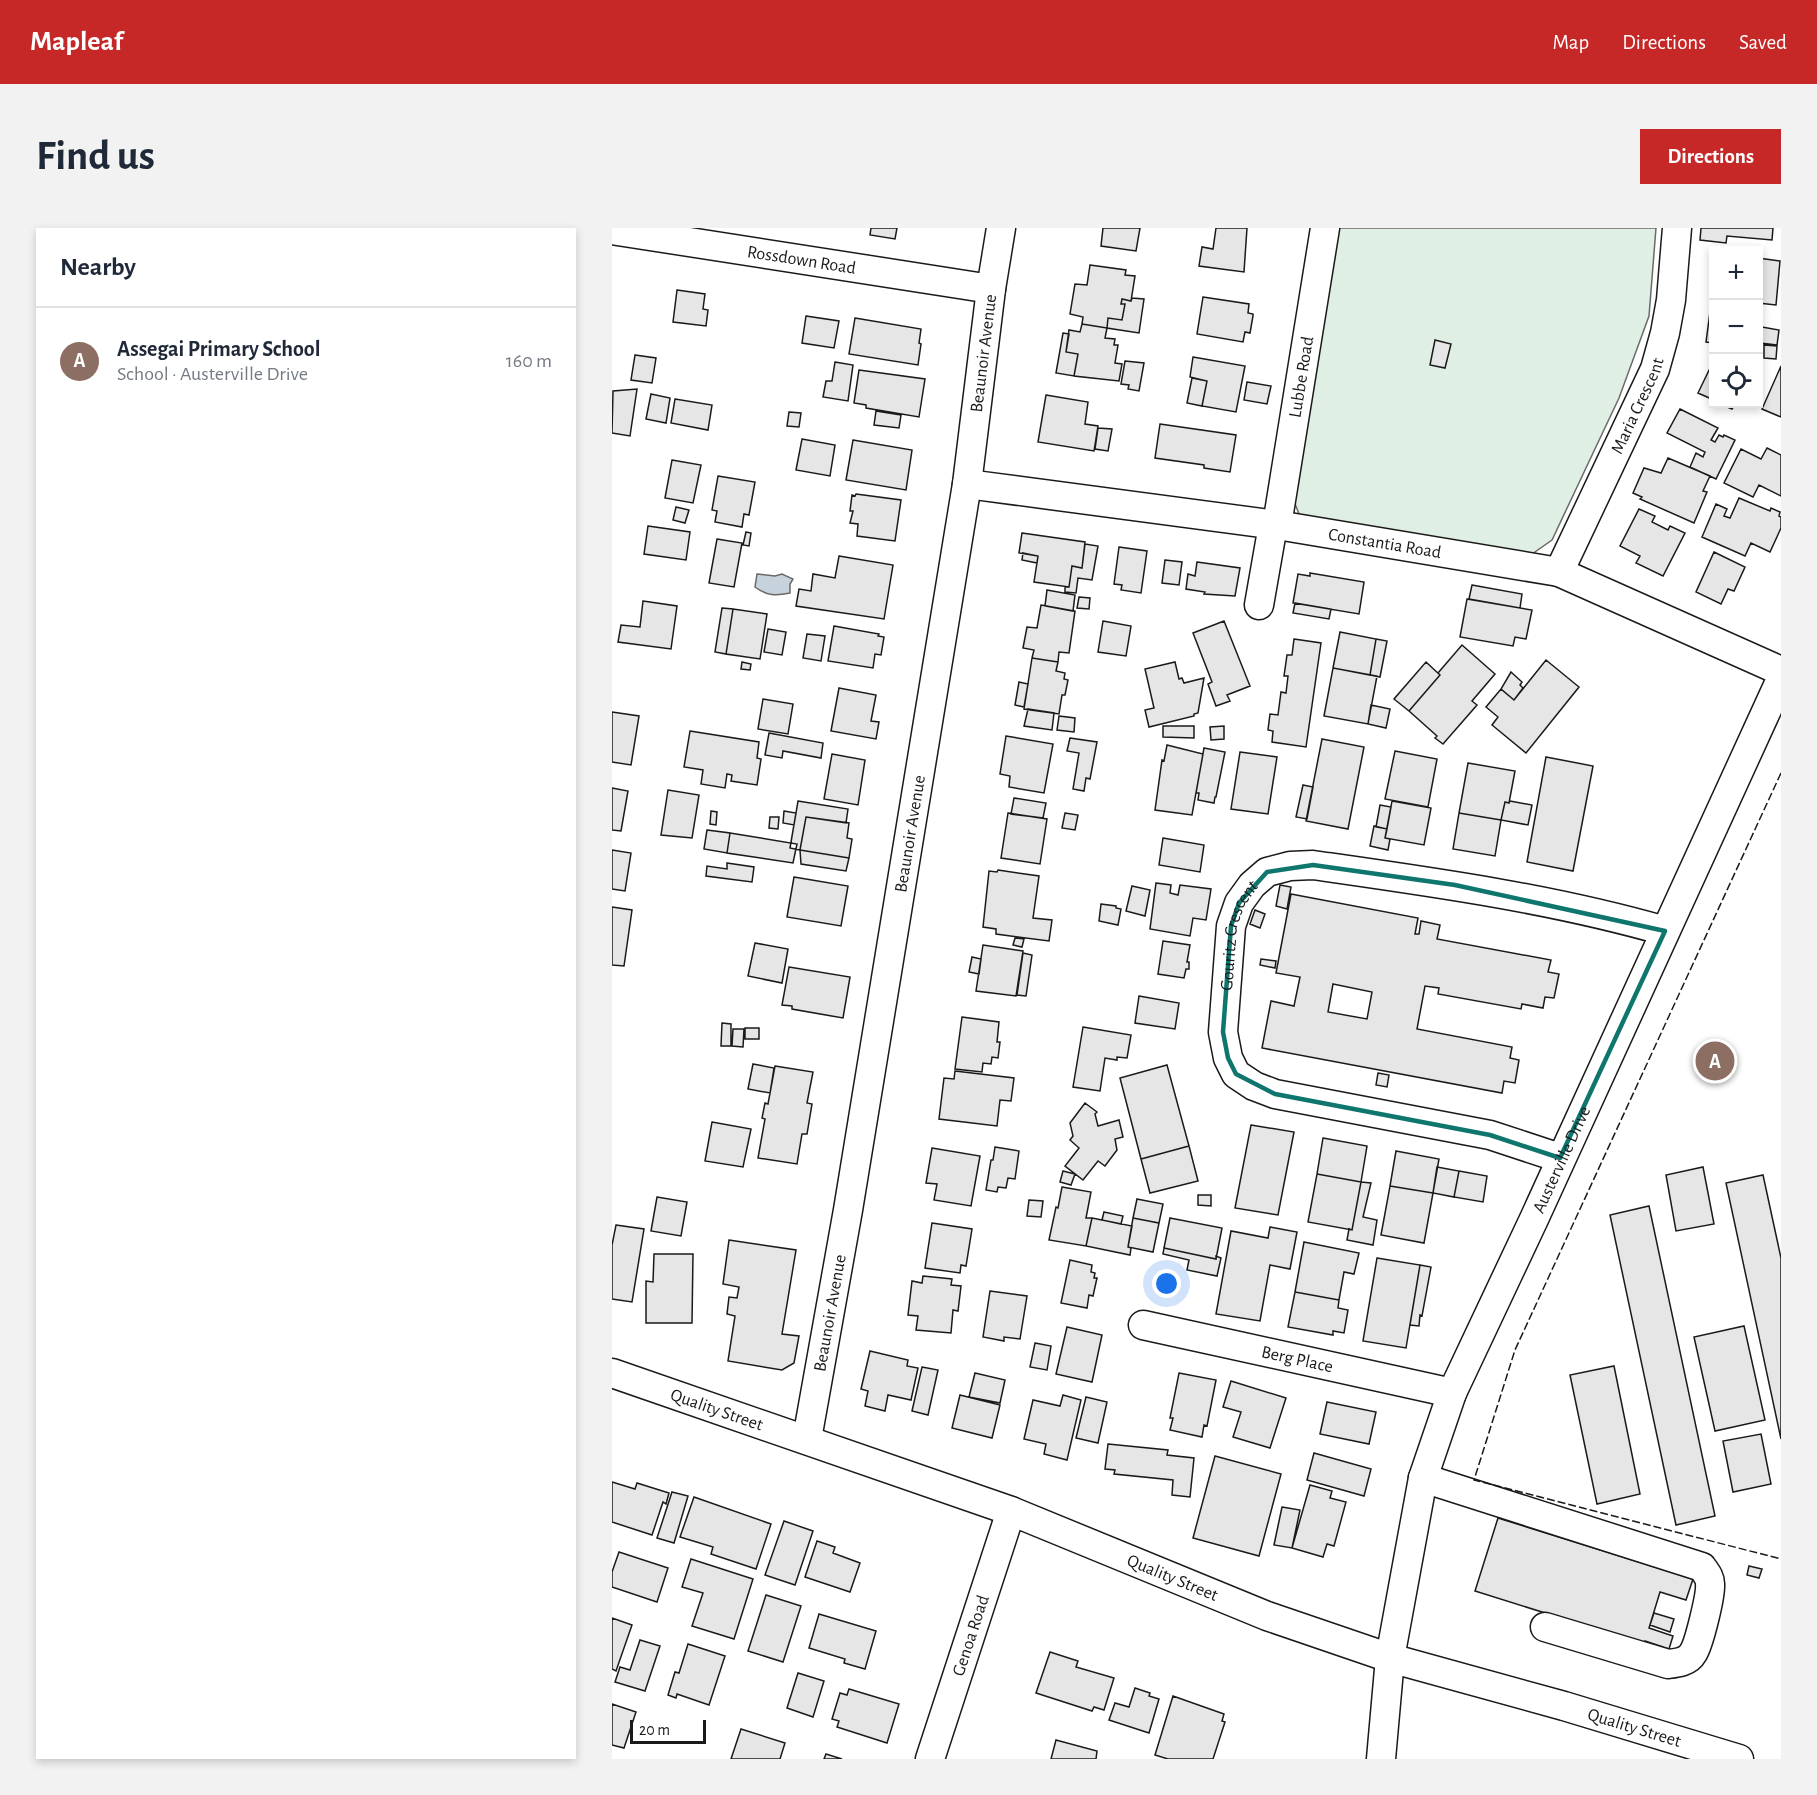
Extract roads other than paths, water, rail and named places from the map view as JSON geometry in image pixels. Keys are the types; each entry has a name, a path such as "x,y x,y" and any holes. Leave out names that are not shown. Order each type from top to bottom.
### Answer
{"street":[{"name":"Beaunoir Avenue","path":"807,1439 848,1210 967,484 991,289 1001,228"},
{"name":"Lubbe Road","path":"1259,605 1275,525 1325,228"},
{"name":"Maria Crescent","path":"1559,572 1654,369 1665,333 1671,300 1677,228"},
{"name":"Rossdown Road","path":"612,230 716,236 991,289"},
{"name":"Constantia Road","path":"967,484 1275,525 1559,572 1781,671"},
{"name":"Austerville Drive","path":"1381,1759 1390,1658 1423,1479 1452,1393 1781,679"},
{"name":"Gouritz Crescent","path":"1560,1158 1490,1135 1275,1094 1254,1086 1236,1074 1228,1058 1223,1032 1231,926 1239,903 1252,885 1267,872 1290,866 1313,865 1466,887 1611,916 1665,931"},
{"name":"Berg Place","path":"1143,1325 1452,1393"},
{"name":"Quality Street","path":"612,1373 1011,1511 1267,1616 1390,1658 1563,1706 1739,1759"},
{"path":"1423,1479 1702,1568 1708,1575 1711,1585 1694,1653 1688,1659 1678,1663 1668,1664 1545,1627"},
{"name":"Genoa Road","path":"930,1759 1011,1511"}],"place":[{"name":"Assegai Primary School","path":"1715,1061"}]}
